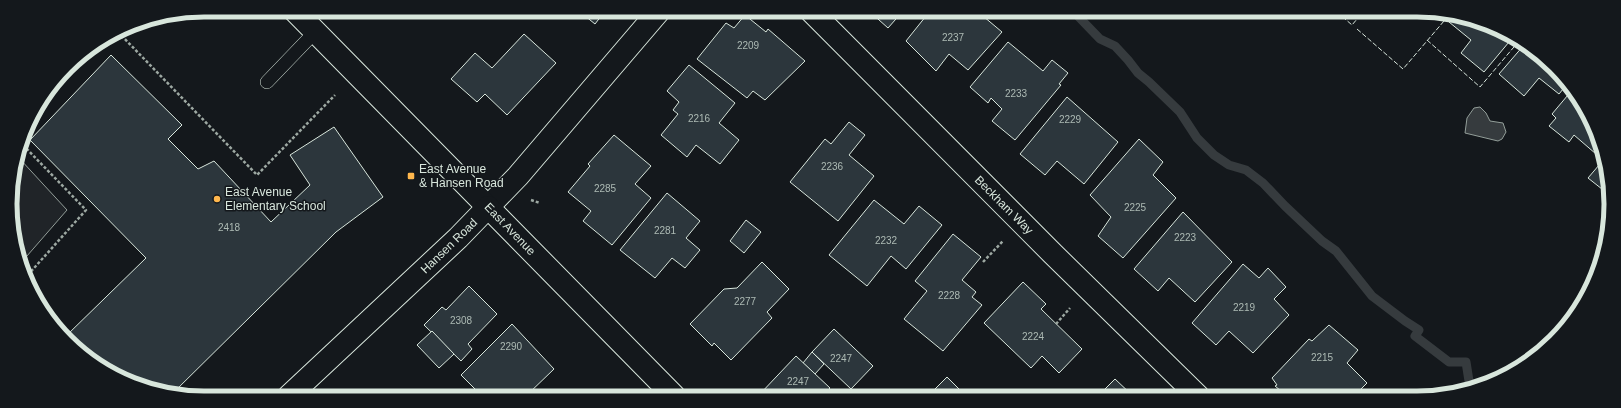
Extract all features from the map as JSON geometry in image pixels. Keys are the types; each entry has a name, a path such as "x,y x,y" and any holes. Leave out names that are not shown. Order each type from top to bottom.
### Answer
{"street":[{"name":"East Avenue","path":"301,17 669,391"},
{"name":"Hansen Road","path":"294,391 458,238 518,176 654,17"},
{"name":"Beckham Way","path":"817,17 1053,254 1193,391"}],"lane":[{"path":"267,82 315,32"}],"path":[{"path":"122,36 257,175 335,95"},
{"path":"61,84 82,62"},
{"path":"26,148 86,210 30,273"},
{"path":"531,200 540,203"}],"shaded area":[{"path":"1480,107 1486,113 1490,121 1503,123 1506,132 1502,139 1498,141 1465,133 1467,118 1474,108"},
{"path":"22,161 67,210 25,258 17,216 17,192"}],"building":[{"path":"586,17 600,17 595,24"},
{"path":"743,17 747,17 766,32 768,29 805,61 765,100 753,91 747,98 697,59 726,23 734,28"},
{"path":"876,17 898,17 888,28"},
{"path":"925,17 984,17 1002,32 968,70 949,54 936,71 906,41"},
{"path":"1450,21 1465,23 1489,31 1509,42 1484,72 1461,53 1471,40 1449,22"},
{"path":"524,34 556,63 507,115 485,94 477,102 451,79 475,53 492,68"},
{"path":"1008,42 1043,71 1052,60 1068,73 1059,84 1061,85 1015,140 992,121 1002,109 991,98 988,103 970,87"},
{"path":"1521,49 1540,63 1564,88 1559,94 1539,78 1524,96 1499,74"},
{"path":"111,55 182,125 168,139 198,169 214,161 271,222 310,185 290,155 334,127 383,197 336,232 177,389 156,385 121,372 90,352 69,333 146,258 30,140"},
{"path":"689,65 735,103 719,123 739,140 720,164 696,145 687,157 661,135 678,114 673,110 679,102 667,91"},
{"path":"1568,95 1585,121 1597,153 1596,154 1574,135 1569,142 1549,126 1556,118 1552,114"},
{"path":"1067,97 1118,142 1084,184 1057,161 1045,175 1020,154"},
{"path":"849,122 865,135 849,155 874,176 838,221 790,182 825,139 831,144"},
{"path":"614,135 651,166 635,184 651,198 612,245 583,221 591,211 568,192 590,166 588,164"},
{"path":"1139,139 1163,162 1153,175 1176,198 1123,258 1098,236 1111,217 1090,195"},
{"path":"1599,165 1604,190 1588,178"},
{"path":"667,193 700,221 686,238 700,250 685,268 672,258 655,278 620,250"},
{"path":"874,200 904,224 919,206 942,225 906,269 891,256 867,286 829,255"},
{"path":"1183,212 1232,262 1195,302 1169,278 1158,291 1134,269"},
{"path":"746,220 761,232 744,253 730,241"},
{"path":"953,234 981,257 962,280 976,292 972,297 982,305 943,351 904,319 927,291 915,281"},
{"path":"762,262 789,289 767,312 772,318 731,360 714,343 712,346 690,324 724,289 737,288"},
{"path":"1243,264 1259,278 1268,268 1286,287 1274,299 1289,315 1253,353 1229,331 1216,345 1192,323"},
{"path":"1023,282 1046,304 1041,309 1082,349 1059,373 1042,356 1031,368 984,323"},
{"path":"469,286 497,314 468,344 472,349 461,361 424,325 442,307 446,310"},
{"path":"512,324 554,369 531,391 477,391 461,375"},
{"path":"1329,325 1358,350 1347,363 1367,383 1359,391 1281,391 1275,386 1277,385 1272,378 1309,339 1312,341"},
{"path":"834,329 873,366 851,389 812,352"},
{"path":"432,331 454,354 439,368 417,345"},
{"path":"812,352 824,364 815,374 803,363"},
{"path":"796,356 830,388 828,390 829,391 763,391"},
{"path":"947,377 961,391 933,391"},
{"path":"1115,379 1128,391 1103,391"}],"waterway":[{"path":"1079,17 1100,39 1115,46 1138,73 1180,112 1197,138 1214,155 1229,165 1246,170 1263,183 1322,241 1336,251 1372,296 1419,330 1415,336 1449,362 1466,362 1469,381 1471,383"}],"fence":[{"path":"1343,17 1352,25 1359,17"},
{"path":"1357,29 1403,69 1445,20"},
{"path":"1427,40 1480,87 1515,45"}],"place":[{"name":"East Avenue & Hansen Road","path":"411,176"},
{"name":"East Avenue Elementary School","path":"217,199"}]}
